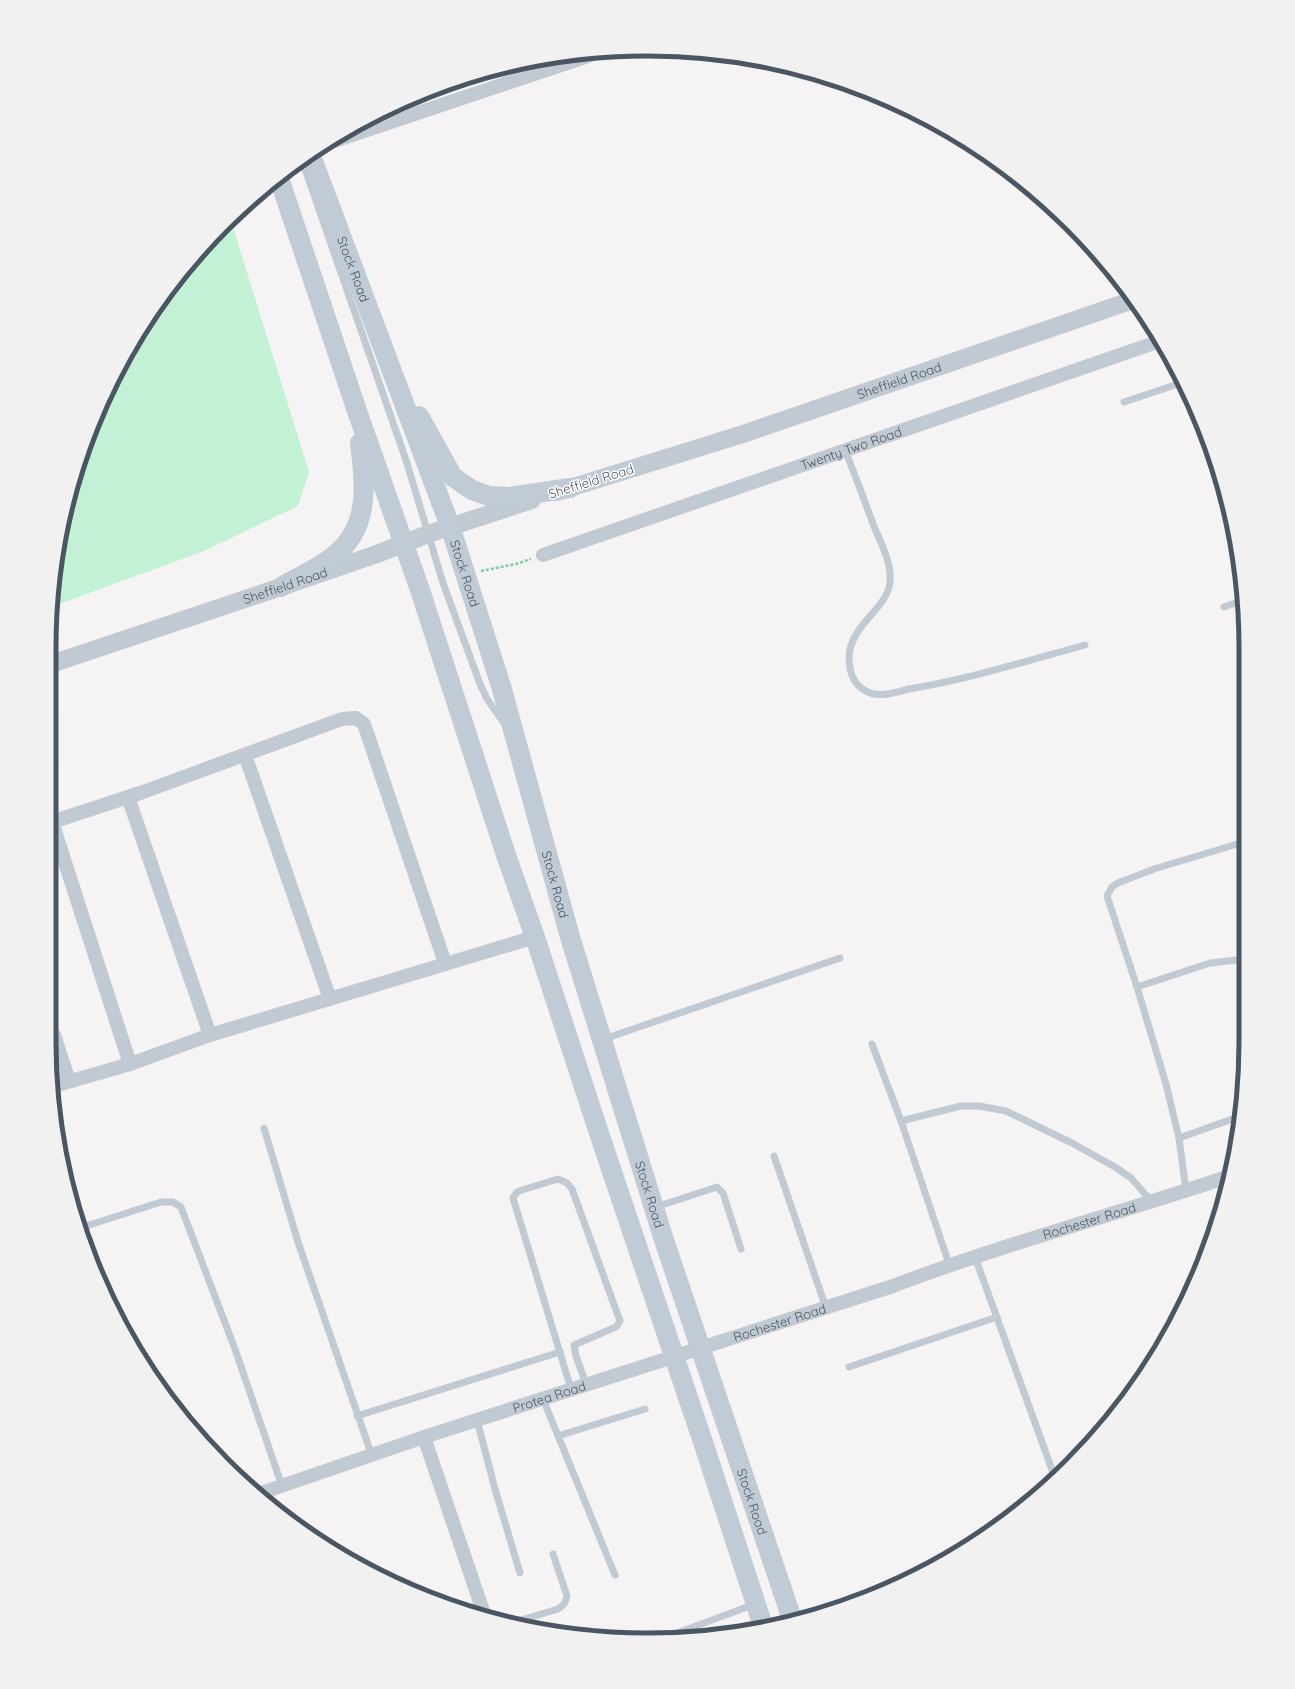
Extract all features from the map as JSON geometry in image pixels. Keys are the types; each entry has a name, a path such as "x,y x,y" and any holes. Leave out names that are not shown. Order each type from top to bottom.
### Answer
{"main road":[{"name":"Stock Road","path":"312,160 394,373 450,526 501,686 570,937 654,1208 700,1349 791,1615"},
{"path":"281,183 403,543 506,855 535,937 761,1622"},
{"path":"394,373 454,477 472,490 489,496 509,497 570,488"},
{"path":"281,587 332,558 346,543 358,526 364,492 357,411"}],"street":[{"path":"352,135 574,61"},
{"name":"Sheffield Road","path":"56,662 377,554 450,526 743,434 1127,302"},
{"name":"Twenty Two Road","path":"543,555 1154,343"},
{"path":"56,821 128,797 342,719 356,718 361,720 367,732 445,963"},
{"path":"245,755 330,999"},
{"path":"128,797 210,1035"},
{"path":"56,834 130,1064"},
{"path":"57,1085 130,1064 210,1035 535,937"},
{"path":"56,1041 69,1081"},
{"name":"Rochester Road","path":"674,1357 893,1286 949,1264 1152,1202 1223,1178"},
{"name":"Protea Road","path":"264,1492 424,1437 674,1357"},
{"path":"424,1437 482,1610"}],"lane":[{"path":"304,166 406,460 442,583 487,699 514,736"},
{"path":"1124,402 1177,384"},
{"path":"846,450 883,549 890,582 876,609 854,635 851,647 850,671 859,686 868,693 875,694 952,682 1085,645"},
{"path":"1224,607 1237,602"},
{"path":"1186,1191 1179,1138 1166,1084 1137,987 1107,896 1112,887 1118,883 1154,869 1239,844"},
{"path":"602,1040 840,958"},
{"path":"1137,987 1210,963 1239,960"},
{"path":"872,1044 901,1121 949,1264"},
{"path":"901,1121 961,1106 979,1106 1006,1111 1072,1143 1115,1167 1131,1178 1152,1202"},
{"path":"1179,1138 1234,1118"},
{"path":"264,1128 298,1242 372,1456"},
{"path":"774,1156 826,1308"},
{"path":"571,1389 513,1198 519,1191 558,1180 567,1183 572,1189 620,1321 616,1327 574,1345 576,1356 586,1384"},
{"path":"654,1208 717,1187 723,1193 741,1249"},
{"path":"85,1226 161,1202 174,1202 181,1207 236,1349 282,1486"},
{"path":"975,1257 1053,1472"},
{"path":"849,1367 997,1317"},
{"path":"357,1416 560,1352"},
{"path":"543,1399 615,1575"},
{"path":"558,1436 644,1409"},
{"path":"477,1420 495,1489 520,1573"},
{"path":"522,1620 558,1609 566,1602 566,1596 553,1554"},
{"path":"679,1632 755,1604"}],"path":[{"path":"477,572 516,564 543,555"}],"green space":[{"path":"232,226 309,472 298,506 204,551 57,605 67,532 76,494 87,457 117,386 135,352 178,287 203,257"}]}
